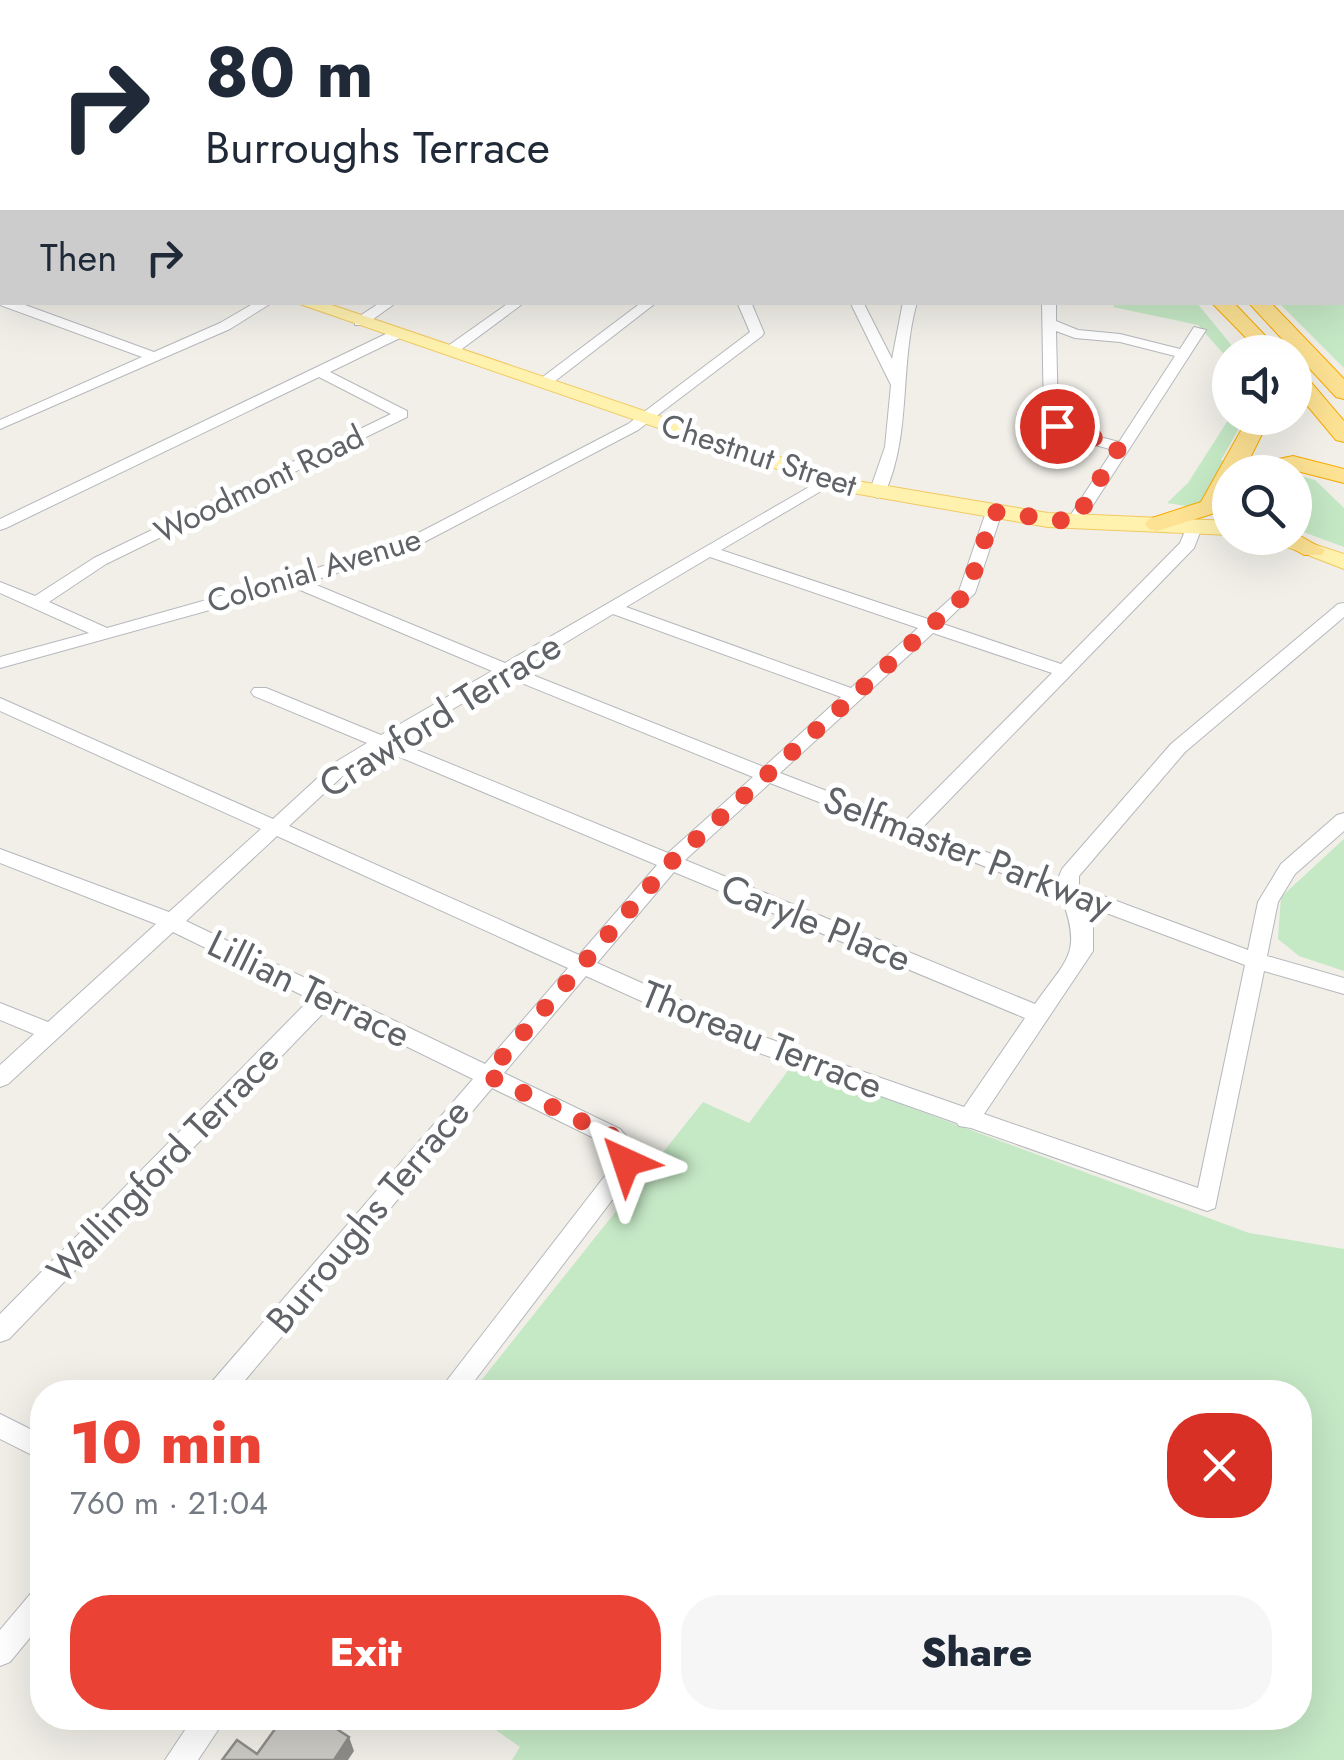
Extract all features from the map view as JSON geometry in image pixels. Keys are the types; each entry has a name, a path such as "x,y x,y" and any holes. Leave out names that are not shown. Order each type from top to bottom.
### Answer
{"highway":[{"path":"1214,305 1239,335"},
{"path":"1225,305 1254,335"},
{"path":"1261,305 1344,376"},
{"path":"1261,305 1344,392"},
{"path":"1312,398 1344,435"},
{"path":"1312,467 1344,476"},
{"path":"1157,524 1212,504"},
{"path":"1195,524 1212,515"}],"main road":[{"name":"Chestnut Street","path":"312,305 828,481 877,493 1074,522 1212,526"},
{"path":"1313,550 1344,562"}],"street":[{"path":"10,305 154,358"},
{"path":"0,425 154,358 261,305"},
{"path":"360,322 386,305"},
{"path":"450,351 515,305"},
{"path":"545,382 642,305"},
{"name":"Colonial Avenue","path":"0,663 366,560 464,518 645,417 757,332 745,305"},
{"path":"858,305 898,384"},
{"path":"877,493 892,455 910,305"},
{"path":"1049,305 1053,422 1072,434 1120,446"},
{"path":"1048,322 1063,331 1126,339 1182,354"},
{"path":"1074,522 1199,330"},
{"path":"0,524 397,334"},
{"path":"1048,363 1067,346 1094,336"},
{"name":"Woodmont Road","path":"36,603 100,561 402,414 318,371"},
{"name":"Crawford Terrace","path":"0,1078 338,770 828,481"},
{"name":"Burroughs Terrace","path":"229,1380 670,863 970,588 994,512"},
{"path":"908,830 1188,545 1195,524"},
{"path":"710,552 1064,670"},
{"name":"Selfmaster Parkway","path":"294,581 505,672 767,776 1254,961 1344,986"},
{"path":"0,587 102,632"},
{"path":"612,608 855,696"},
{"path":"967,1120 1083,951 1082,912 1068,890 1069,874 1178,748 1344,608"},
{"name":"Caryle Place","path":"260,692 1041,1016"},
{"name":"Thoreau Terrace","path":"0,704 752,1042 1207,1201 1254,961"},
{"path":"1254,961 1276,886 1295,862 1344,820"},
{"name":"Lillian Terrace","path":"0,856 171,922 612,1136 626,1154 623,1170 460,1380"},
{"name":"Wallingford Terrace","path":"0,1331 326,997"},
{"path":"0,1012 51,1032"},
{"path":"0,1426 30,1442"},
{"path":"0,1652 30,1616"},
{"path":"180,1760 202,1730"}],"green space":[{"path":"1199,305 1223,335 1212,335 1212,341 1198,325 1113,307"},
{"path":"1281,305 1344,305 1344,368"},
{"path":"1219,435 1235,435 1224,455 1212,455 1212,510 1167,503 1188,483"},
{"path":"1312,479 1344,508 1344,547 1312,535"},
{"path":"1344,839 1344,971 1299,956 1278,939 1281,897"},
{"path":"793,1064 1249,1233 1344,1249 1344,1760 512,1760 520,1747 496,1730 1312,1730 1312,1380 482,1380 703,1102 749,1123"}],"building":[{"path":"274,1730 338,1730 349,1737 334,1760 222,1760 237,1740 257,1754"}],"route":[{"path":"626,1162 623,1146 612,1136 487,1075 670,863 967,593 994,512 1074,522 1120,446 1078,436 1057,426"}]}
